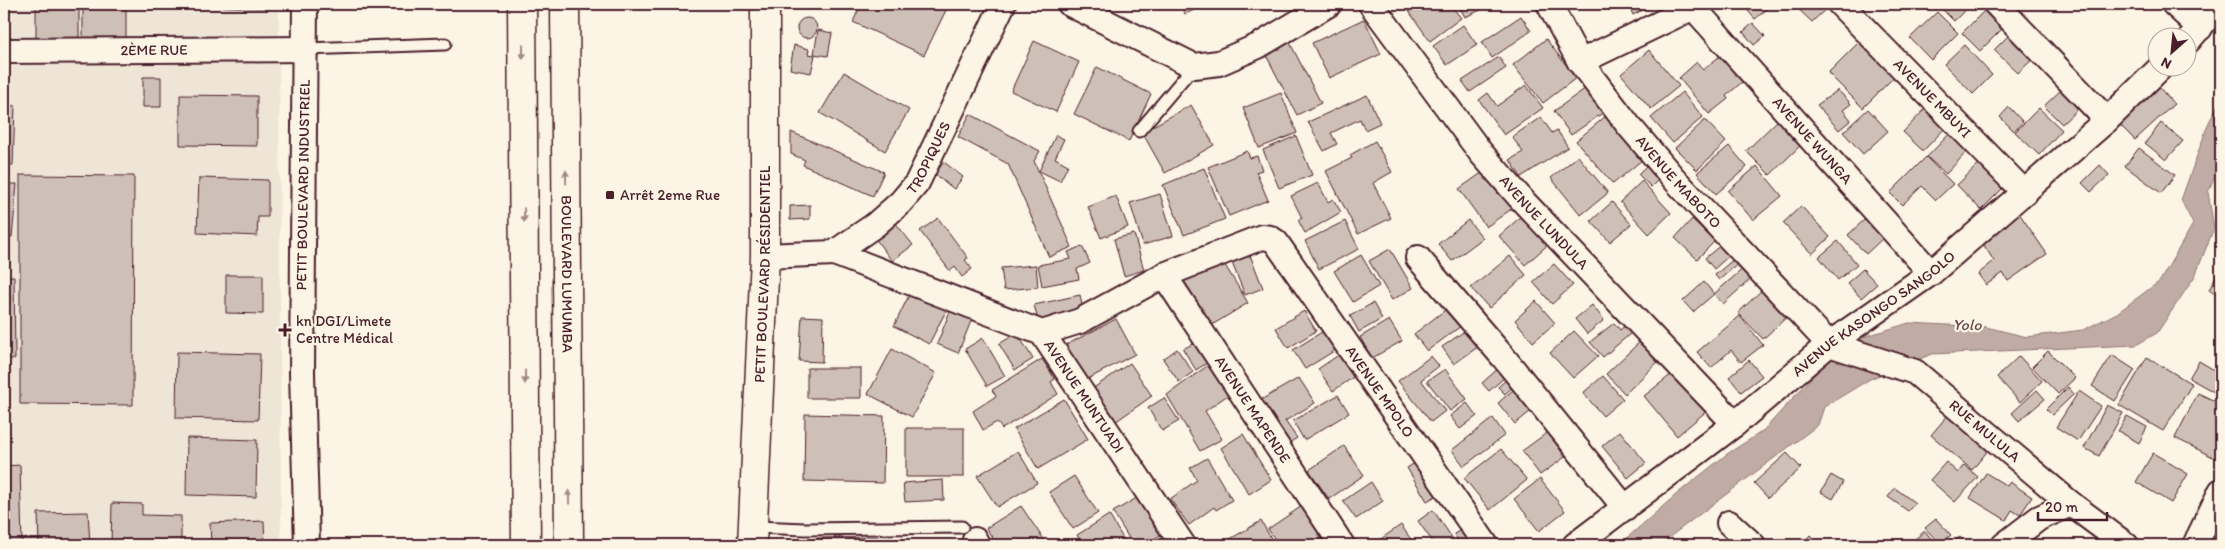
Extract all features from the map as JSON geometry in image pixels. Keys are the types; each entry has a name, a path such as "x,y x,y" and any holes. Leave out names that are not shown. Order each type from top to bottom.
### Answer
{"main road":[{"path":"522,4 526,545"},
{"name":"BOULEVARD LUMUMBA","path":"564,4 570,545"},
{"name":"PETIT BOULEVARD RÉSIDENTIEL","path":"753,536 765,256 765,4"}],"street":[{"name":"PETIT BOULEVARD INDUSTRIEL","path":"305,4 302,373 307,545"},
{"name":"TROPIQUES","path":"834,253 875,225 901,202 917,183 1003,4"},
{"path":"1070,4 1194,66 1219,63 1258,46 1329,4"},
{"name":"AVENUE LUNDULA","path":"1371,4 1481,153 1523,201 1735,424"},
{"name":"AVENUE MABOTO","path":"1549,4 1580,62 1676,181 1829,344"},
{"name":"AVENUE MBUYI","path":"1840,4 2025,192"},
{"path":"1996,4 2107,120"},
{"path":"2174,4 2190,28"},
{"path":"2198,29 2219,4"},
{"path":"1580,62 1697,5"},
{"name":"AVENUE WUNGA","path":"1697,5 1931,272"},
{"name":"2ÈME RUE","path":"4,51 305,50"},
{"name":"AVENUE KASONGO SANGOLO","path":"1575,545 1735,424 1829,344 1931,272 2107,120 2150,78"},
{"name":"AVENUE MPOLO","path":"1164,275 1262,237 1270,238 1276,242 1486,545"},
{"path":"765,256 834,253"},
{"name":"AVENUE MUNTUADI","path":"834,253 1042,333 1183,545"},
{"path":"1418,258 1504,358 1625,508"},
{"path":"1042,333 1080,321 1164,275"},
{"name":"AVENUE MAPENDE","path":"1164,275 1342,545"},
{"name":"RUE MULULA","path":"1829,344 1915,372 2071,504 2126,545"},
{"path":"2196,545 2221,491"},
{"path":"2004,545 2039,518 2071,504"},
{"path":"1729,523 1753,545"}],"lane":[{"path":"305,50 445,44"},
{"path":"1139,131 1194,66"},
{"path":"753,536 805,529 971,537"}],"shaded area":[{"path":"4,4 279,4 281,545 4,545"},
{"path":"2221,99 2221,165 2208,192 2214,228 2195,276 2157,333 2136,345 1932,354 1870,379 1824,407 1818,425 1659,545 1619,545 1678,493 1727,454 1763,431 1825,363 1860,338 1909,323 1986,327 2027,337 2083,330 2117,313 2160,281 2193,224 2181,200 2209,122"}],"building":[{"path":"36,4 79,4 79,38 36,38"},
{"path":"83,4 126,4 126,40 83,40"},
{"path":"206,4 269,4 268,8 206,6"},
{"path":"861,4 949,4 924,55 853,22"},
{"path":"1180,4 1208,4 1185,14"},
{"path":"1416,4 1450,4 1461,18 1430,41 1408,10"},
{"path":"1458,4 1494,4 1465,17"},
{"path":"1628,4 1654,4 1633,15"},
{"path":"1742,4 1773,4 1755,19"},
{"path":"1793,4 1831,4 1812,22"},
{"path":"1937,4 1971,4 1954,21"},
{"path":"1988,7 2006,25 1980,51 1962,33"},
{"path":"1937,12 1958,33 1931,60 1910,38"},
{"path":"1521,16 1531,31 1492,58 1482,42"},
{"path":"803,18 811,18 817,24 817,32 811,38 803,38 797,32 797,24"},
{"path":"1364,19 1381,54 1329,78 1312,43"},
{"path":"1753,23 1765,36 1754,45 1743,32"},
{"path":"1463,25 1477,45 1447,65 1433,46"},
{"path":"818,30 832,33 828,56 814,54"},
{"path":"2014,30 2038,54 2018,73 1994,50"},
{"path":"1546,39 1576,78 1543,103 1513,65"},
{"path":"1862,39 1897,74 1863,108 1828,73"},
{"path":"1034,41 1079,62 1056,112 1011,91"},
{"path":"1289,41 1321,103 1297,115 1265,53"},
{"path":"794,45 809,49 808,54 815,55 811,73 790,69"},
{"path":"1964,45 1992,75 1973,94 1944,64"},
{"path":"1649,50 1679,86 1651,109 1621,74"},
{"path":"1727,50 1749,76 1726,96 1728,99 1709,114 1679,78 1697,62 1703,70"},
{"path":"1499,57 1506,68 1470,92 1462,81"},
{"path":"1097,67 1151,94 1129,141 1074,114"},
{"path":"844,72 909,110 885,151 820,113"},
{"path":"143,77 161,77 161,107 143,107"},
{"path":"1526,85 1543,108 1504,135 1479,100 1488,93 1497,106"},
{"path":"2158,86 2174,104 2135,140 2118,123"},
{"path":"1586,88 1604,112 1571,135 1554,111"},
{"path":"2062,89 2080,107 2062,124 2044,106"},
{"path":"1838,90 1851,104 1843,110 1851,120 1839,130 1817,105"},
{"path":"1682,92 1703,117 1673,143 1651,118"},
{"path":"1281,93 1297,133 1259,148 1243,108"},
{"path":"180,95 257,96 257,146 180,145"},
{"path":"1367,95 1380,123 1365,130 1360,119 1331,133 1337,144 1324,151 1308,122"},
{"path":"1931,103 1951,122 1923,151 1903,132"},
{"path":"4,105 15,106 13,165 4,165"},
{"path":"1191,105 1214,145 1165,173 1142,132"},
{"path":"2009,107 2023,122 2014,131 2000,117"},
{"path":"2039,108 2062,130 2039,155 2015,132"},
{"path":"1868,109 1888,131 1863,154 1843,132"},
{"path":"970,114 1040,151 1034,161 1072,247 1049,257 1008,164 958,137"},
{"path":"1606,116 1643,159 1613,184 1576,141"},
{"path":"1541,117 1552,133 1557,130 1568,147 1521,177 1510,160 1523,152 1512,137"},
{"path":"1779,119 1803,143 1770,175 1746,151"},
{"path":"1705,120 1726,142 1697,170 1675,148"},
{"path":"2161,123 2183,141 2166,160 2145,143"},
{"path":"1956,127 1974,144 1946,174 1927,157"},
{"path":"791,132 884,172 873,196 803,165 805,160 791,154"},
{"path":"1056,135 1064,139 1055,158 1068,165 1060,181 1039,171"},
{"path":"1296,136 1312,175 1279,188 1263,150"},
{"path":"1375,141 1392,172 1373,183 1391,218 1358,234 1326,171 1352,158 1350,155"},
{"path":"1729,146 1747,167 1716,194 1697,173"},
{"path":"2139,148 2175,175 2161,193 2125,166"},
{"path":"1247,151 1250,158 1257,156 1262,170 1256,172 1268,200 1229,216 1208,167"},
{"path":"1578,156 1608,193 1581,215 1551,178"},
{"path":"1926,157 1953,184 1936,200 1922,186 1902,205 1890,193"},
{"path":"1986,157 2010,181 1981,210 1957,185"},
{"path":"1651,161 1664,174 1651,187 1638,174"},
{"path":"944,162 963,177 954,189 935,174"},
{"path":"2100,165 2109,175 2091,192 2082,183"},
{"path":"1757,166 1782,196 1753,220 1728,191"},
{"path":"1204,168 1225,219 1184,235 1163,185"},
{"path":"1483,172 1499,195 1509,188 1520,203 1486,227 1459,189"},
{"path":"20,175 134,176 133,405 20,404"},
{"path":"199,178 268,180 268,217 258,217 257,236 197,233"},
{"path":"1642,181 1671,213 1649,234 1620,202"},
{"path":"1318,183 1328,202 1333,199 1341,212 1305,233 1298,220 1302,218 1291,196"},
{"path":"4,184 17,184 12,237 4,237"},
{"path":"1160,194 1173,236 1143,245 1130,203"},
{"path":"1116,196 1128,227 1101,238 1088,207"},
{"path":"1612,202 1631,224 1610,242 1591,221"},
{"path":"810,205 810,219 790,220 790,206"},
{"path":"1801,206 1830,237 1812,254 1783,223"},
{"path":"1526,212 1552,241 1525,265 1499,236"},
{"path":"2019,213 2047,254 2008,281 2003,273 1986,285 1978,274 1994,261 1980,239"},
{"path":"938,218 968,258 965,260 972,269 962,277 955,267 950,271 920,231"},
{"path":"1692,219 1715,241 1697,259 1675,238"},
{"path":"1865,219 1883,238 1866,254 1848,235"},
{"path":"1468,220 1483,238 1452,261 1438,244"},
{"path":"894,221 913,245 892,261 874,237"},
{"path":"1345,221 1359,249 1319,269 1305,241"},
{"path":"1134,234 1144,270 1124,276 1114,239"},
{"path":"1838,241 1857,264 1838,280 1819,257"},
{"path":"1722,244 1731,254 1714,269 1705,258"},
{"path":"1082,246 1090,263 1077,269 1079,279 1042,286 1038,265 1071,259 1068,252"},
{"path":"1390,249 1413,288 1392,300 1369,261"},
{"path":"1248,250 1263,288 1245,295 1230,258"},
{"path":"1361,255 1379,286 1353,302 1334,271"},
{"path":"1510,256 1526,275 1489,308 1471,288"},
{"path":"1220,257 1248,303 1207,328 1178,282"},
{"path":"1735,258 1739,263 1719,280 1715,275"},
{"path":"1554,264 1573,285 1552,304 1533,282"},
{"path":"1036,265 1038,287 1004,290 1001,268"},
{"path":"1746,266 1754,276 1723,304 1714,294"},
{"path":"2221,266 2221,298 2209,290"},
{"path":"1863,269 1877,284 1861,298 1847,283"},
{"path":"226,275 263,275 263,314 226,313"},
{"path":"4,276 14,276 15,359 4,359"},
{"path":"1704,282 1714,294 1693,312 1683,301"},
{"path":"1767,285 1792,312 1763,339 1738,313"},
{"path":"912,289 948,307 929,344 894,326"},
{"path":"1080,295 1084,315 1039,324 1034,305"},
{"path":"1458,300 1472,318 1427,351 1414,334"},
{"path":"1536,301 1555,323 1533,342 1515,320"},
{"path":"1373,303 1382,319 1359,332 1350,316"},
{"path":"1592,305 1604,320 1587,334 1575,319"},
{"path":"952,306 974,314 958,353 937,344"},
{"path":"1304,311 1316,331 1288,348 1276,328"},
{"path":"802,316 823,317 822,362 799,361"},
{"path":"1740,316 1763,345 1741,362 1731,350 1711,368 1697,352"},
{"path":"1116,319 1135,354 1086,380 1066,345"},
{"path":"1389,320 1402,341 1372,358 1360,337"},
{"path":"1630,321 1637,328 1603,357 1590,342 1614,323 1620,330"},
{"path":"1330,327 1342,346 1305,369 1293,350"},
{"path":"1469,328 1482,344 1454,364 1442,347"},
{"path":"1574,331 1598,356 1573,378 1550,353"},
{"path":"1017,333 1033,359 1015,370 999,344"},
{"path":"1647,335 1665,355 1625,394 1606,374"},
{"path":"983,338 1005,376 987,386 965,349"},
{"path":"1198,341 1210,361 1196,370 1183,349"},
{"path":"892,349 936,373 912,417 868,394"},
{"path":"1177,349 1193,372 1179,382 1163,359"},
{"path":"2048,351 2075,378 2058,394 2032,367"},
{"path":"177,352 260,354 258,420 176,418"},
{"path":"1343,352 1358,374 1333,391 1318,369"},
{"path":"2112,355 2135,370 2115,401 2092,386"},
{"path":"1431,356 1439,366 1421,380 1445,411 1431,422 1398,381"},
{"path":"2019,356 2042,381 2020,402 1997,377"},
{"path":"2147,357 2192,384 2163,431 2119,405"},
{"path":"1042,359 1055,379 1051,382 1058,394 1002,429 997,422 983,430 973,411 996,396 992,390"},
{"path":"1749,360 1762,376 1741,392 1729,377"},
{"path":"1214,361 1235,390 1205,411 1222,439 1200,451 1167,395"},
{"path":"2199,361 2221,374 2221,396 2189,378"},
{"path":"1130,363 1152,396 1115,422 1092,389"},
{"path":"807,368 861,368 861,398 807,398"},
{"path":"1499,368 1506,376 1489,391 1482,383"},
{"path":"1445,369 1467,399 1450,411 1427,381"},
{"path":"1677,370 1709,409 1677,436 1644,396"},
{"path":"1603,376 1623,399 1603,416 1583,393"},
{"path":"1299,378 1315,403 1285,421 1297,438 1284,446 1259,401"},
{"path":"1508,378 1515,385 1505,394 1498,387"},
{"path":"2068,387 2074,394 2052,415 2046,409"},
{"path":"1513,390 1531,411 1515,424 1498,403"},
{"path":"2037,390 2045,399 2019,421 2012,413"},
{"path":"2079,391 2101,406 2078,441 2056,427"},
{"path":"2198,393 2221,404 2221,461 2175,438"},
{"path":"1338,395 1349,413 1304,440 1293,421"},
{"path":"1164,398 1179,421 1162,431 1148,408"},
{"path":"1064,399 1088,439 1038,469 1014,429"},
{"path":"1467,403 1477,416 1460,429 1450,416"},
{"path":"2107,405 2123,413 2099,456 2084,448"},
{"path":"1953,409 1994,443 1972,470 1931,435"},
{"path":"805,414 884,416 883,483 804,481"},
{"path":"2127,416 2147,427 2139,443 2118,431"},
{"path":"1493,418 1505,435 1464,466 1452,450"},
{"path":"906,428 964,428 964,477 906,477"},
{"path":"1620,431 1646,463 1628,478 1602,446"},
{"path":"1548,432 1565,457 1540,475 1522,451"},
{"path":"1243,434 1271,480 1249,494 1221,448"},
{"path":"187,438 257,440 256,497 186,495"},
{"path":"1344,446 1364,475 1329,499 1309,470"},
{"path":"1501,449 1527,480 1490,510 1464,478"},
{"path":"1018,451 1037,483 997,507 977,476"},
{"path":"1787,453 1801,468 1768,498 1754,483"},
{"path":"2153,453 2188,474 2171,503 2136,482"},
{"path":"1207,458 1232,500 1216,510 1214,507 1189,525 1170,499 1197,480 1190,468"},
{"path":"1423,458 1443,492 1427,501 1407,468"},
{"path":"1946,462 1958,473 1964,465 1978,477 1955,502 1930,480"},
{"path":"20,465 22,545 4,545 4,466"},
{"path":"1986,473 2007,486 2010,482 2032,497 2020,515 2012,510 2006,520 1970,498"},
{"path":"1831,475 1843,482 1833,499 1821,492"},
{"path":"1074,476 1098,513 1073,529 1049,492"},
{"path":"1540,479 1565,511 1539,531 1514,499"},
{"path":"943,480 944,500 905,502 903,483"},
{"path":"1371,482 1383,501 1356,519 1343,501"},
{"path":"1895,488 1915,503 1908,511 1888,497"},
{"path":"1145,493 1167,531 1144,545 1133,545 1113,512"},
{"path":"112,503 142,504 142,515 181,516 181,545 111,545"},
{"path":"1305,504 1331,542 1325,545 1279,545 1268,529"},
{"path":"1021,506 1044,540 1036,545 997,545 986,528"},
{"path":"1433,510 1453,539 1444,545 1435,545 1418,521"},
{"path":"88,512 90,545 39,545 38,513"},
{"path":"1109,515 1127,545 1083,545 1077,535"},
{"path":"1936,519 1951,535 1940,544 1925,528"},
{"path":"264,521 265,545 211,545 210,523"},
{"path":"1261,521 1275,545 1234,545 1230,539"},
{"path":"1401,525 1412,541 1405,545 1372,545"},
{"path":"1470,525 1482,545 1461,545 1454,534"},
{"path":"1925,531 1936,545 1912,545 1910,543"},
{"path":"1810,535 1820,545 1801,545"},
{"path":"878,537 878,545 817,545 817,538"},
{"path":"1960,537 1966,545 1949,545"}],"place":[{"name":"Arrêt 2eme Rue","path":"610,195"},
{"name":"kn DGI/Limete Centre Médical","path":"285,330"}],"water label":[{"name":"Yolo","path":"1967,324"}]}
